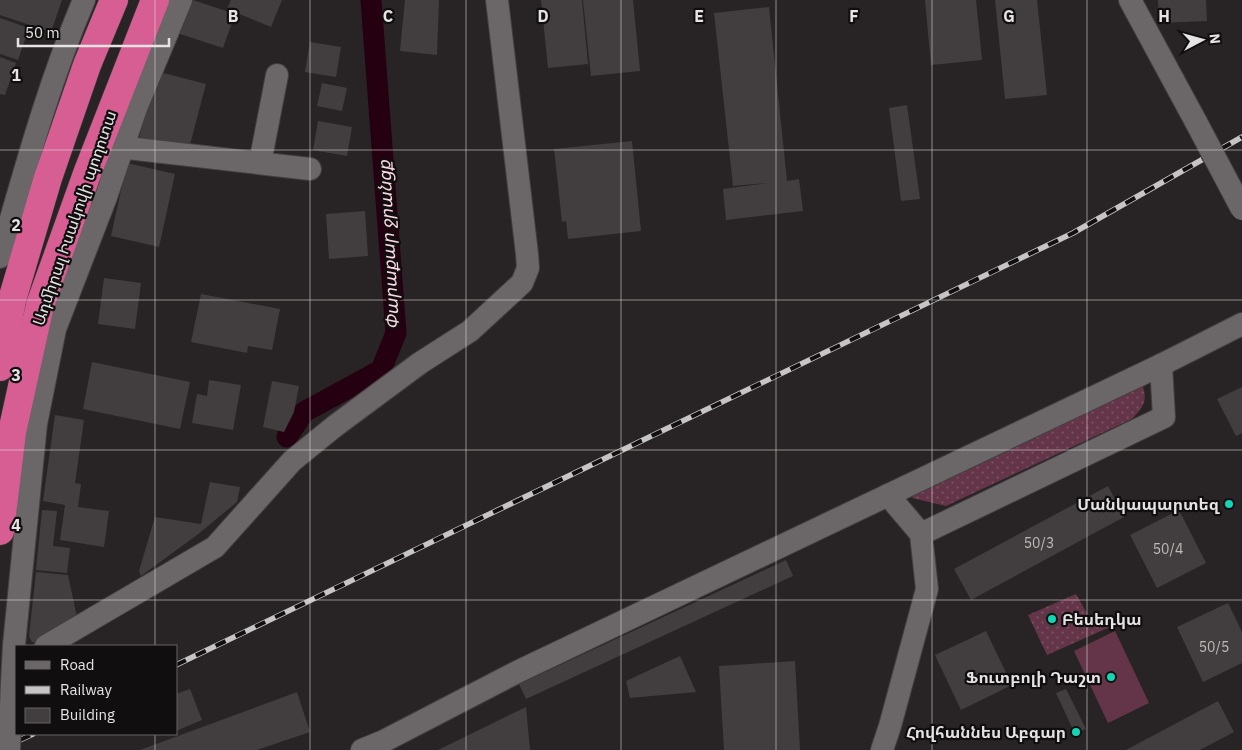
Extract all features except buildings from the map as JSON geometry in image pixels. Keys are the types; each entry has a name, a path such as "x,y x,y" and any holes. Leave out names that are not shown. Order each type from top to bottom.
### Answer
{"highway":[{"name":"Ադմիրալ Իսակովի պողոտա","path":"0,367 12,300 48,178 88,64 114,0"},
{"name":"Ադմիրալ Իսակովի պողոտա","path":"0,531 12,432 40,306 110,146 154,0"}],"street":[{"path":"0,256 36,135 84,0"},
{"path":"16,645 36,424 55,329 106,197 110,146 136,108 180,0"},
{"path":"48,645 215,547 292,461 420,363 470,331 522,283 528,268 528,254 497,0"},
{"path":"1130,0 1242,209"},
{"path":"260,163 277,75"},
{"path":"110,146 310,169"},
{"path":"362,750 384,741 517,672 1161,365 1242,324"},
{"path":"921,534 1164,417 1161,365"},
{"path":"882,750 927,589 921,534 888,495"},
{"path":"9,750 14,671"}],"shaded area":[{"path":"1129,385 1143,387 1145,397 1141,408 1132,419 946,506 912,498 917,489"},
{"path":"1076,594 1090,619 1111,621 1112,626 1047,655 1028,615"},
{"name":"Ֆուտբոլի Դաշտ","path":"1115,631 1149,703 1108,723 1074,651"}],"waterway":[{"name":"Փարաքար ջրանցք","path":"287,437 304,412 381,370 396,333 371,0"}],"railway":[{"path":"178,664 1073,233 1242,137"},
{"path":"0,749 31,735"}],"place":[{"name":"Մանկապարտեզ","path":"1229,504"},
{"name":"Բեսեդկա","path":"1052,619"},
{"name":"Ֆուտբոլի Դաշտ","path":"1111,677"},
{"name":"Հովհաննես Աբգար","path":"1076,732"}]}
